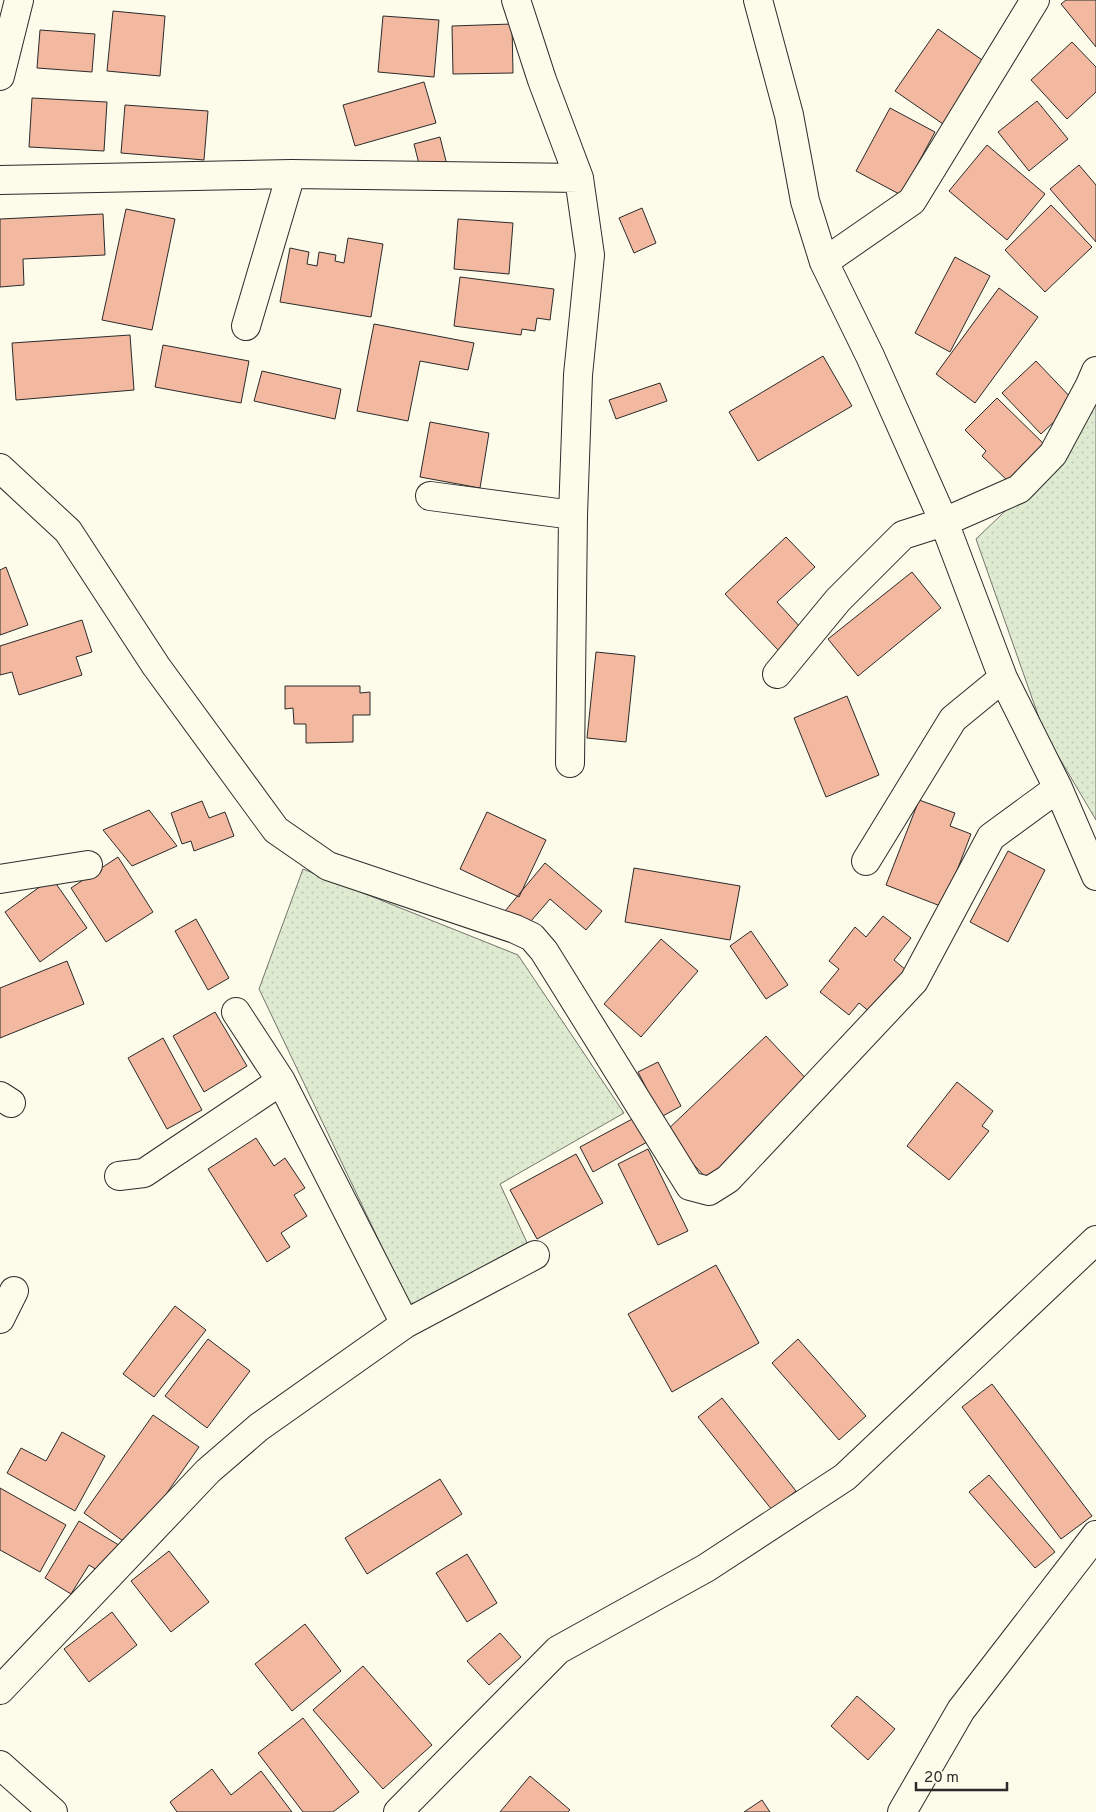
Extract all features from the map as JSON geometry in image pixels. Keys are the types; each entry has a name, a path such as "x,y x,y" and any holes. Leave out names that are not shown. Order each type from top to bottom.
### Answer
{"street":[{"path":"0,76 18,0"},
{"path":"516,0 542,80 579,178 590,256 578,375 573,515 570,763"},
{"path":"758,0 789,115 805,201 824,262 870,356 944,522 1003,678 1058,788 1096,876"},
{"path":"824,262 912,201 1035,0"},
{"path":"0,180 291,174 579,178"},
{"path":"246,326 291,174"},
{"path":"777,674 838,600 903,535 944,522 1019,489 1052,454 1090,386 1096,371"},
{"path":"0,468 68,531 156,666 276,830 328,866 515,929 532,937 544,951 690,1186 709,1192 728,1179 914,981 991,837 1058,788"},
{"path":"430,496 573,515"},
{"path":"866,861 953,718 1003,678"},
{"path":"0,879 88,864"},
{"path":"236,1012 281,1081 405,1324"},
{"path":"119,1176 144,1173 281,1081"},
{"path":"398,1812 558,1650 706,1568 845,1476 1096,1240"},
{"path":"0,1690 208,1470 259,1427 405,1324 535,1255"},
{"path":"0,1319 14,1291"},
{"path":"902,1812 961,1710 1096,1535"},
{"path":"0,1765 53,1812"}],"green space":[{"path":"1096,399 1096,820 1044,732 976,539 1049,469"},
{"path":"303,869 518,955 624,1113 500,1184 529,1247 413,1312 259,989"}],"building":[{"path":"1066,0 1096,0 1096,47 1061,4"},
{"path":"113,11 165,16 160,76 107,71"},
{"path":"383,16 439,20 434,77 378,72"},
{"path":"512,24 513,73 453,74 452,26"},
{"path":"938,29 985,62 943,124 895,91"},
{"path":"40,30 95,34 92,72 37,68"},
{"path":"1072,42 1096,67 1096,92 1067,119 1031,80"},
{"path":"424,82 436,123 355,146 343,105"},
{"path":"32,98 107,102 104,151 29,147"},
{"path":"1037,101 1068,139 1029,171 998,132"},
{"path":"125,105 208,111 204,160 121,153"},
{"path":"890,108 935,132 901,195 856,171"},
{"path":"440,137 448,169 422,176 414,144"},
{"path":"987,145 1045,194 1007,240 949,191"},
{"path":"1079,165 1096,185 1096,242 1050,189"},
{"path":"1051,205 1092,247 1045,292 1005,250"},
{"path":"642,208 656,243 634,253 619,218"},
{"path":"126,209 175,219 152,330 102,320"},
{"path":"103,214 105,255 23,259 24,285 0,287 0,219"},
{"path":"458,219 513,223 509,274 454,269"},
{"path":"348,238 383,244 371,317 280,302 290,248 309,252 307,264 317,266 319,252 336,255 335,261 344,263"},
{"path":"955,257 990,276 950,352 915,333"},
{"path":"460,277 554,289 550,320 537,318 535,331 522,329 521,335 454,326"},
{"path":"999,288 1038,317 975,403 936,374"},
{"path":"374,324 474,343 468,370 420,361 408,421 357,411"},
{"path":"130,335 134,390 16,400 12,343"},
{"path":"163,345 249,361 241,403 155,387"},
{"path":"823,356 852,406 758,461 729,412"},
{"path":"1036,361 1075,402 1041,434 1002,393"},
{"path":"262,371 341,389 335,419 254,401"},
{"path":"660,383 667,401 616,419 609,400"},
{"path":"997,398 1048,448 1012,485 982,456 986,451 965,430"},
{"path":"430,422 489,433 480,488 420,477"},
{"path":"786,537 815,567 777,602 802,629 779,651 725,594"},
{"path":"6,567 28,625 0,635 0,570"},
{"path":"912,572 941,608 858,676 828,639"},
{"path":"82,620 92,652 76,657 82,675 19,695 12,672 0,675 0,646"},
{"path":"596,652 635,656 626,742 587,738"},
{"path":"285,686 360,686 360,693 370,692 370,715 353,715 353,742 306,743 306,724 294,724 293,708 285,709"},
{"path":"847,696 879,775 826,797 794,718"},
{"path":"919,800 955,813 950,826 971,834 943,907 886,885"},
{"path":"202,801 209,818 225,812 234,836 194,851 191,841 182,844 171,813"},
{"path":"149,810 177,846 132,866 103,830"},
{"path":"487,812 546,840 519,897 460,869"},
{"path":"1008,851 1045,870 1008,942 970,922"},
{"path":"118,857 153,912 106,942 71,888"},
{"path":"545,863 602,911 586,930 550,899 525,928 505,911"},
{"path":"634,868 740,886 730,940 625,922"},
{"path":"52,878 87,928 40,962 5,912"},
{"path":"883,916 911,938 894,960 906,970 871,1013 859,1003 849,1015 820,992 839,969 829,961 855,927 866,937"},
{"path":"196,919 229,978 208,990 175,931"},
{"path":"751,931 788,985 766,999 730,946"},
{"path":"661,939 698,971 641,1037 604,1004"},
{"path":"67,961 84,1004 0,1038 0,988"},
{"path":"215,1012 247,1066 204,1092 173,1036"},
{"path":"766,1036 813,1086 711,1183 664,1133"},
{"path":"163,1038 202,1110 167,1129 128,1058"},
{"path":"658,1062 681,1106 661,1117 638,1072"},
{"path":"957,1082 993,1111 982,1126 989,1131 949,1180 907,1146"},
{"path":"636,1117 649,1141 593,1172 580,1147"},
{"path":"256,1138 274,1166 285,1158 305,1188 294,1195 307,1216 281,1233 290,1247 267,1262 208,1169"},
{"path":"648,1149 688,1231 658,1245 618,1164"},
{"path":"576,1154 603,1203 537,1239 510,1190"},
{"path":"716,1265 759,1343 672,1392 628,1314"},
{"path":"175,1306 206,1330 154,1397 123,1374"},
{"path":"208,1339 250,1371 207,1428 165,1396"},
{"path":"798,1339 866,1416 839,1440 772,1363"},
{"path":"992,1384 1092,1516 1061,1539 962,1407"},
{"path":"722,1398 796,1491 772,1510 698,1417"},
{"path":"153,1415 199,1447 130,1546 84,1513"},
{"path":"62,1432 105,1456 75,1511 7,1473 21,1448 46,1461"},
{"path":"989,1475 1055,1552 1035,1568 969,1492"},
{"path":"440,1479 462,1514 367,1574 345,1538"},
{"path":"0,1488 66,1525 40,1572 0,1550"},
{"path":"79,1521 122,1547 105,1575 89,1565 71,1594 45,1578"},
{"path":"169,1551 209,1602 171,1632 131,1581"},
{"path":"467,1554 497,1603 467,1622 436,1573"},
{"path":"112,1612 137,1645 89,1682 64,1649"},
{"path":"305,1624 341,1671 292,1711 255,1664"},
{"path":"500,1633 521,1657 489,1685 467,1661"},
{"path":"363,1666 432,1745 383,1789 313,1710"},
{"path":"857,1696 895,1729 868,1760 831,1726"},
{"path":"303,1718 359,1792 333,1812 303,1812 258,1753"},
{"path":"212,1769 231,1795 261,1771 292,1812 177,1812 170,1802"},
{"path":"530,1776 570,1810 568,1812 500,1812"},
{"path":"762,1800 770,1812 744,1812"}]}
